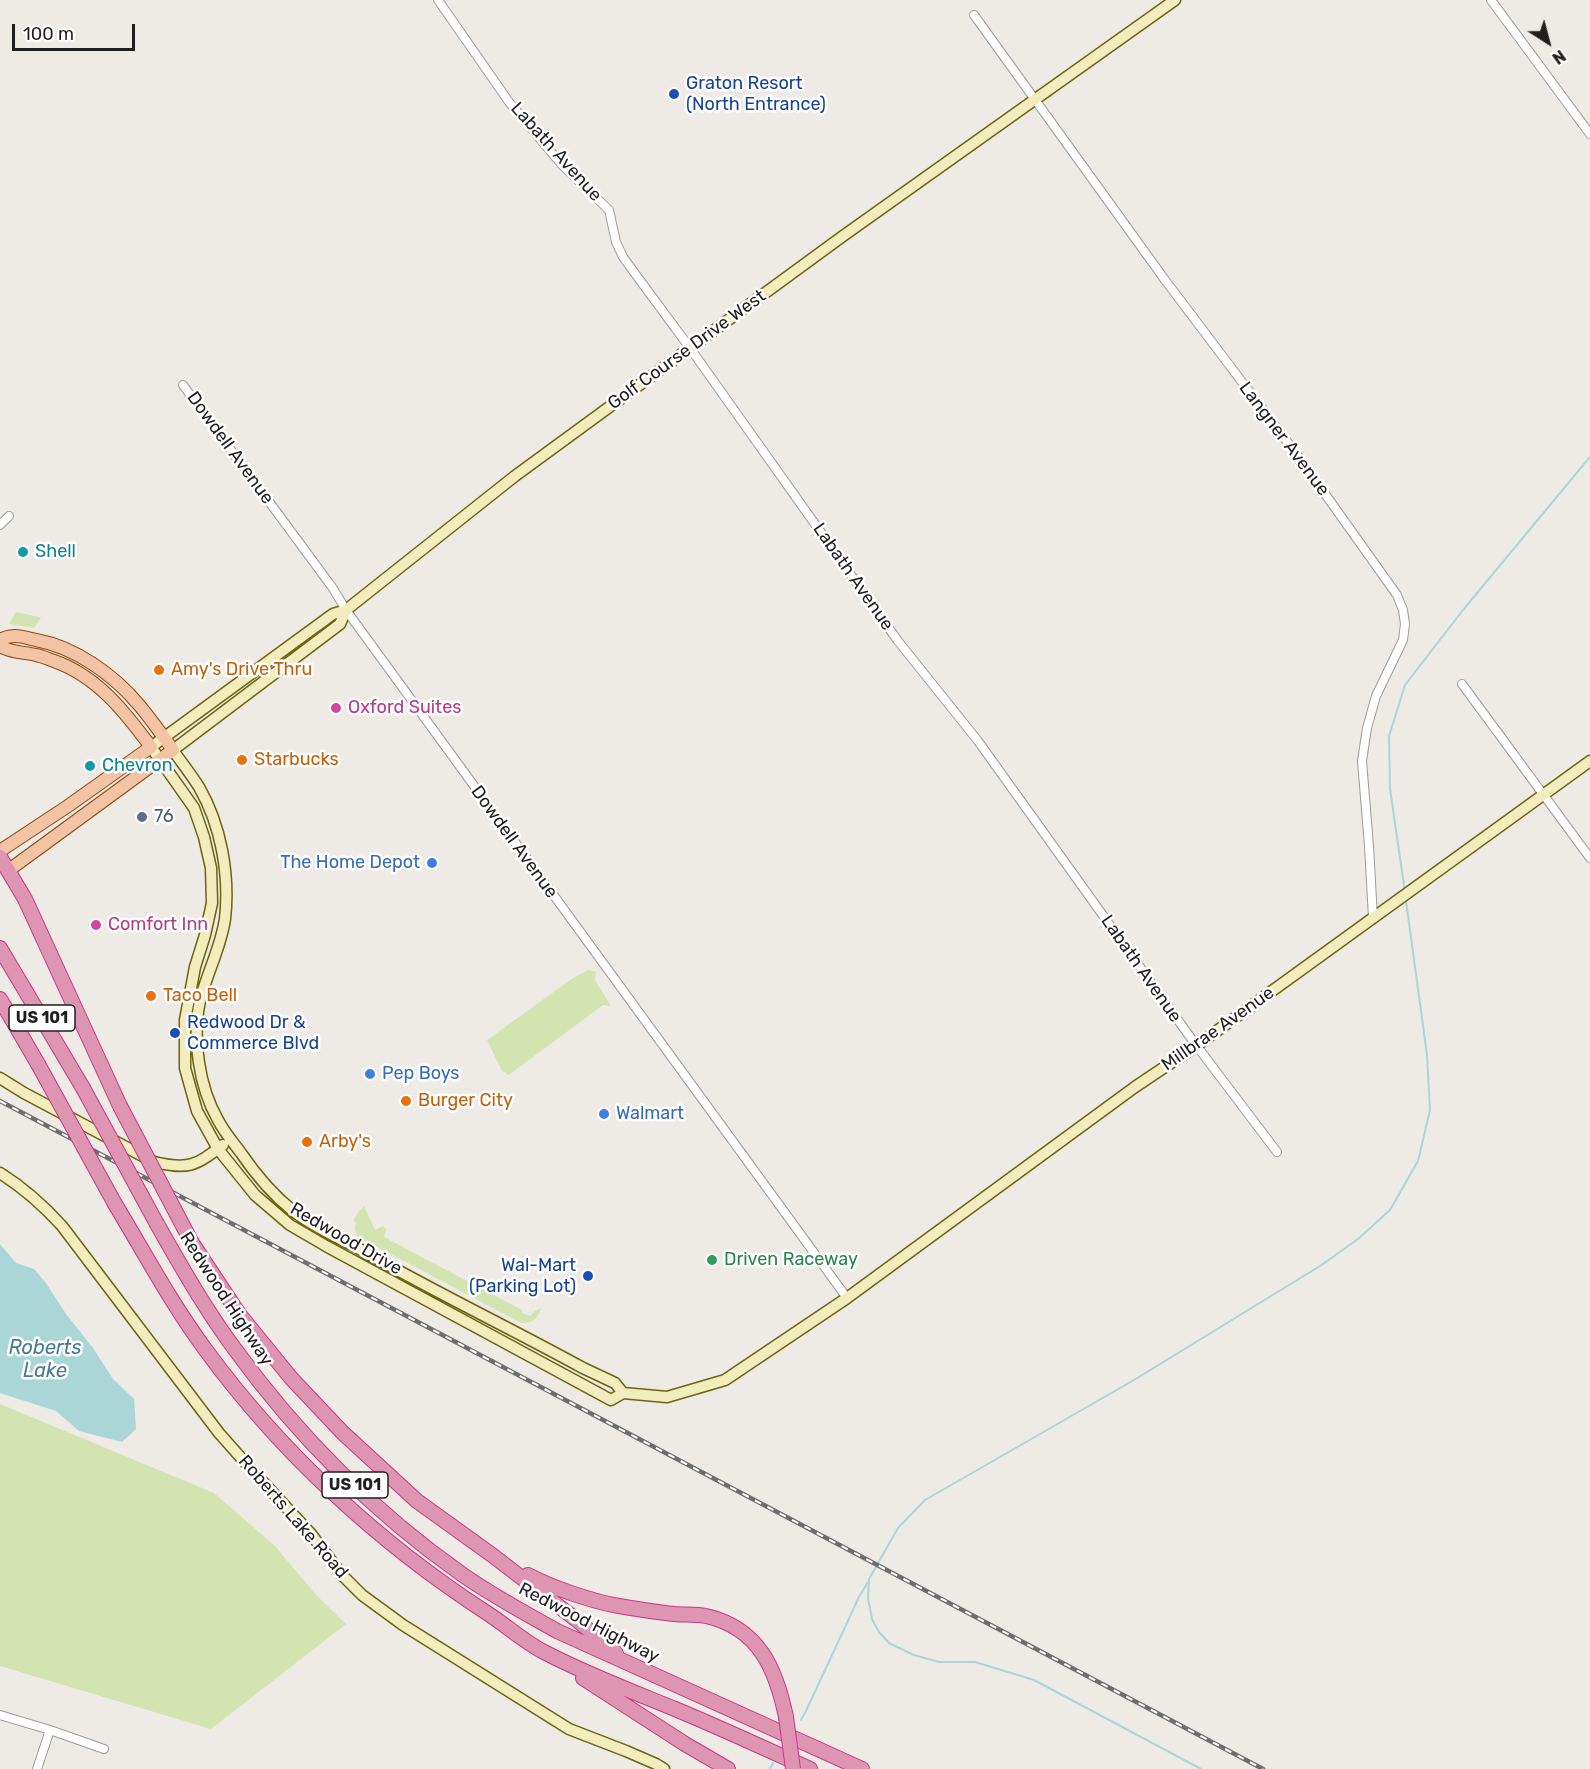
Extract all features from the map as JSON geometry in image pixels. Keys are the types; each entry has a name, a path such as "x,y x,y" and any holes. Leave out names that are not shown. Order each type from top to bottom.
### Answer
{"highway":[{"path":"0,857 4,873 25,899 120,1106 192,1242 239,1314 291,1378 343,1433 417,1501 578,1621 629,1664"},
{"name":"Redwood Highway","path":"0,948 83,1088 157,1224 214,1319 255,1376 306,1435 380,1509 427,1548 493,1594 557,1631 862,1769"},
{"name":"US 101","path":"0,1000 164,1286 229,1380 295,1456 373,1529 462,1596 541,1651 810,1769"},
{"path":"492,1555 538,1581 616,1606 707,1617 730,1625 745,1634 766,1659 780,1689 794,1769"},
{"path":"541,1651 685,1744 728,1769"}],"main road":[{"name":"Redwood Drive","path":"0,640 9,635 47,642 84,658 125,690 173,750"},
{"name":"Redwood Drive","path":"0,646 6,650 38,656 58,663 88,679 105,692 124,712 151,747"},
{"path":"0,851 151,747"},
{"path":"4,873 173,750"}],"street":[{"name":"Labath Avenue","path":"438,0 509,102 564,166 609,210 616,242 623,256 892,631 978,741 1196,1046 1277,1152"},
{"name":"Golf Course Drive West","path":"346,610 515,476 1035,98 1175,0"},
{"path":"1491,0 1590,134"},
{"name":"Langner Avenue","path":"974,15 1164,280 1298,456 1397,595 1405,624 1403,640 1376,696 1367,728 1362,761 1373,918"},
{"name":"Dowdell Avenue","path":"183,385 847,1298"},
{"path":"0,525 9,516"},
{"path":"151,747 333,614 346,610"},
{"path":"173,750 340,624 346,610"},
{"path":"1462,684 1590,858"},
{"name":"Redwood Drive","path":"151,747 194,807 211,868 212,903 195,967 185,1020 185,1068 197,1111 218,1149 255,1195 290,1225 611,1400 623,1393 667,1396 725,1380 847,1298"},
{"name":"Redwood Drive","path":"173,750 199,788 213,816 218,830 226,888 225,919 200,1004 197,1035 199,1065 208,1099 218,1120 254,1172 273,1194 294,1212 383,1262 615,1383 623,1393"},
{"name":"Millbrae Avenue","path":"847,1298 1135,1087 1196,1046 1590,761"},
{"path":"211,868 224,867"},
{"path":"195,967 208,971"},
{"path":"185,1068 199,1065"},
{"path":"0,1078 154,1162 175,1167 190,1166 201,1161 231,1139"},
{"name":"Roberts Lake Road","path":"0,1173 42,1204 62,1226 219,1433 362,1595 403,1625 570,1729 664,1769"},
{"path":"0,1715 104,1749"},
{"path":"37,1769 50,1730"}],"green space":[{"path":"16,612 41,618 34,628 9,624"},
{"path":"588,970 596,972 595,980 611,1006 603,1005 510,1074 507,1075 502,1071 487,1040 573,978"},
{"path":"364,1206 375,1230 383,1226 386,1230 384,1237 522,1310 522,1313 530,1316 542,1308 538,1315 532,1321 521,1323 357,1236 356,1222 353,1221"},
{"path":"0,1404 214,1493 275,1546 316,1595 346,1624 211,1729 0,1666"}],"water":[{"name":"Roberts Lake","path":"0,1244 16,1263 34,1269 93,1348 113,1379 134,1399 136,1429 122,1442 79,1431 56,1411 0,1393"}],"waterway":[{"path":"1405,892 1390,789 1389,736 1405,685 1463,610 1590,457"},
{"path":"1201,1769 1034,1680 975,1662 939,1662 914,1655 889,1643 879,1632 872,1619 868,1598 869,1579 898,1528 925,1500 1134,1380 1320,1266 1358,1239 1390,1210 1418,1161 1430,1110 1427,1055 1406,901"},
{"path":"801,1720 868,1582"},
{"path":"770,1769 773,1763"}],"railway":[{"path":"0,1101 1263,1769"}],"place":[{"name":"Graton Resort (North Entrance)","path":"674,94"},
{"name":"Shell","path":"23,552"},
{"name":"Amy's Drive Thru","path":"159,670"},
{"name":"Oxford Suites","path":"336,708"},
{"name":"Starbucks","path":"242,760"},
{"name":"Chevron","path":"90,766"},
{"name":"76","path":"142,817"},
{"name":"The Home Depot","path":"432,863"},
{"name":"Comfort Inn","path":"96,925"},
{"name":"Taco Bell","path":"151,996"},
{"name":"Redwood Dr & Commerce Blvd","path":"175,1033"},
{"name":"Pep Boys","path":"370,1074"},
{"name":"Burger City","path":"406,1101"},
{"name":"Walmart","path":"604,1114"},
{"name":"Arby's","path":"307,1142"},
{"name":"Driven Raceway","path":"712,1260"},
{"name":"Wal-Mart (Parking Lot)","path":"588,1276"}]}
